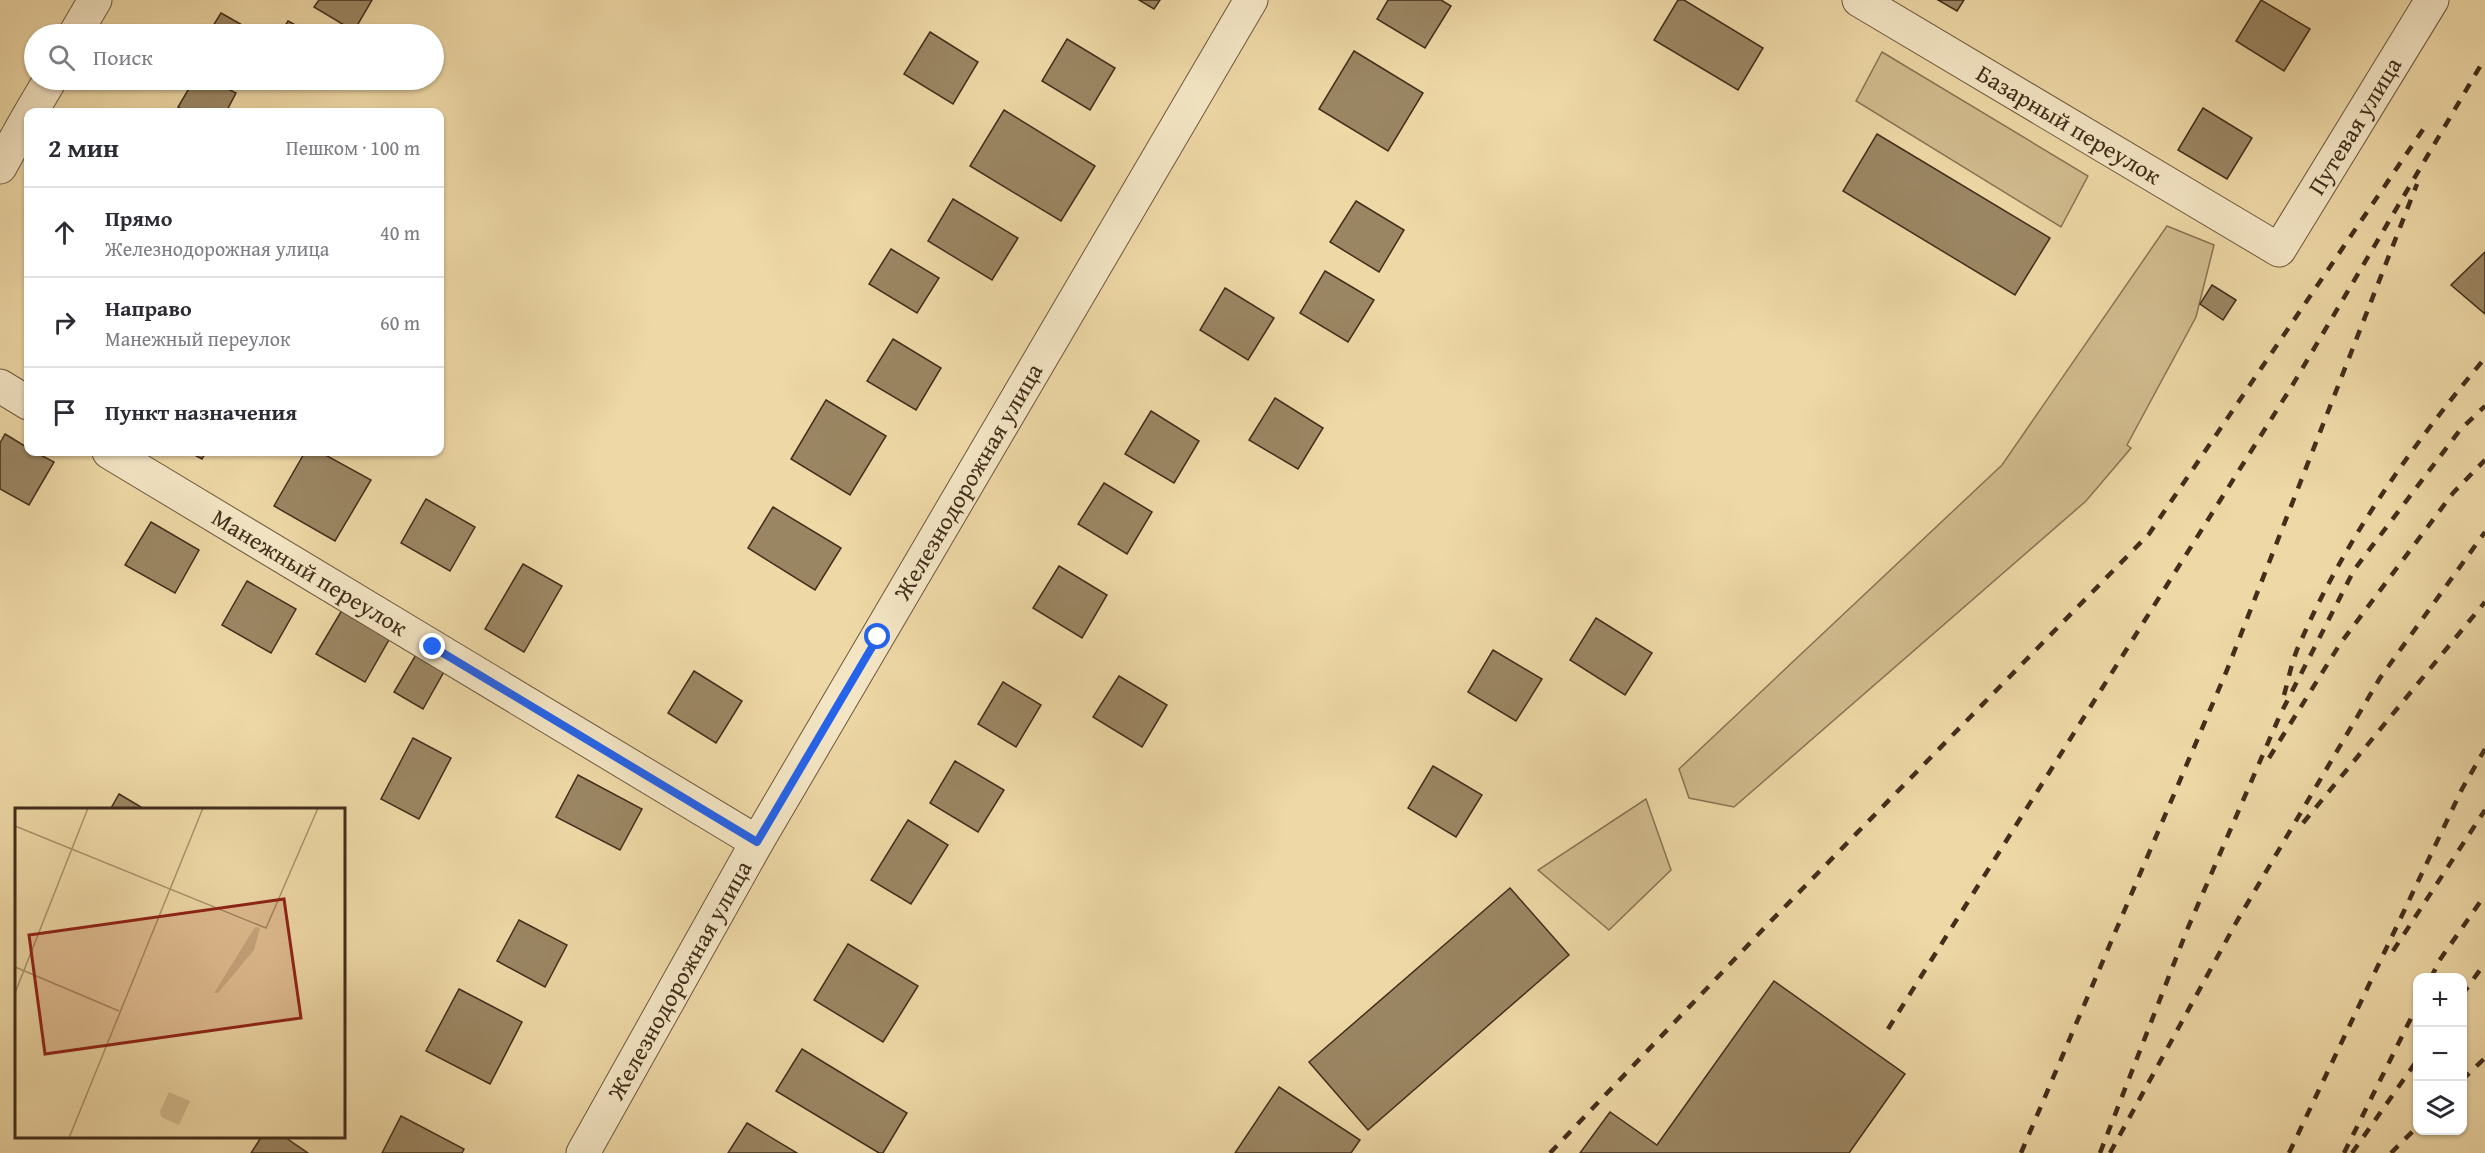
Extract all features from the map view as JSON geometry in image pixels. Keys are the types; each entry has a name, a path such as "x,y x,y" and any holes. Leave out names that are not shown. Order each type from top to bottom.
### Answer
{"street":[{"path":"81,24 95,0"},
{"name":"Железнодорожная улица","path":"583,1153 757,842 1251,0"},
{"name":"Базарный переулок","path":"1859,0 2279,250"},
{"name":"Путевая улица","path":"2279,250 2432,0"},
{"path":"33,108 44,90"},
{"path":"0,167 24,124"},
{"path":"0,386 24,401"},
{"name":"Манежный переулок","path":"116,456 757,842"}],"shaded area":[{"path":"1882,52 2088,176 2061,227 1856,101"},
{"path":"2167,226 2214,245 2196,317 2127,445 2131,448 2086,501 1734,807 1689,798 1679,769 2002,465"},
{"path":"1646,799 1671,870 1609,930 1538,870"}],"building":[{"path":"319,0 372,0 358,24 342,24 314,7"},
{"path":"1139,0 1160,0 1154,9"},
{"path":"1388,0 1441,0 1451,6 1425,48 1377,19"},
{"path":"1678,0 1684,0 1763,48 1738,90 1654,40"},
{"path":"1938,0 1964,0 1957,11"},
{"path":"2261,0 2310,29 2284,71 2236,41"},
{"path":"221,13 240,24 214,24"},
{"path":"930,32 978,62 953,104 904,74"},
{"path":"1067,39 1115,68 1090,110 1042,81"},
{"path":"1354,51 1423,93 1388,151 1319,109"},
{"path":"188,90 230,90 236,93 228,108 178,107"},
{"path":"2203,108 2252,138 2227,179 2178,150"},
{"path":"1004,110 1095,166 1061,221 970,166"},
{"path":"1877,134 2050,238 2015,295 1843,191"},
{"path":"953,199 1018,238 992,280 928,241"},
{"path":"1356,201 1404,230 1379,272 1330,242"},
{"path":"891,249 939,278 917,313 869,284"},
{"path":"2485,252 2485,314 2451,285"},
{"path":"1325,271 1374,300 1348,342 1300,313"},
{"path":"2212,285 2236,300 2223,320 2200,304"},
{"path":"1225,288 1274,318 1248,360 1200,330"},
{"path":"893,339 941,368 916,410 867,381"},
{"path":"1275,398 1323,428 1298,469 1249,440"},
{"path":"826,400 886,436 850,495 791,459"},
{"path":"1151,411 1199,441 1174,483 1125,454"},
{"path":"5,434 24,446 24,456 43,456 54,462 29,505 0,489 0,443"},
{"path":"303,456 327,456 371,480 335,541 274,506"},
{"path":"1104,483 1152,512 1127,554 1078,524"},
{"path":"426,499 475,527 450,571 401,543"},
{"path":"773,507 841,548 815,590 748,548"},
{"path":"151,522 199,550 175,593 125,565"},
{"path":"523,564 562,586 524,652 485,629"},
{"path":"1059,566 1107,595 1082,638 1033,608"},
{"path":"247,581 296,609 271,653 222,625"},
{"path":"342,610 390,638 365,682 316,654"},
{"path":"1596,618 1652,653 1625,695 1570,660"},
{"path":"1493,650 1542,679 1516,721 1468,692"},
{"path":"417,653 445,670 423,709 394,692"},
{"path":"694,671 742,701 716,743 668,713"},
{"path":"1119,676 1167,705 1142,747 1093,717"},
{"path":"1003,682 1041,705 1016,747 978,724"},
{"path":"413,738 451,758 419,819 381,799"},
{"path":"955,761 1004,790 978,832 930,803"},
{"path":"1433,766 1482,795 1456,837 1408,808"},
{"path":"578,775 642,809 620,850 556,817"},
{"path":"119,794 143,808 111,808"},
{"path":"908,820 948,845 911,904 871,880"},
{"path":"1510,888 1569,955 1368,1130 1309,1062"},
{"path":"519,920 567,945 545,987 497,961"},
{"path":"848,944 918,986 883,1042 814,1000"},
{"path":"1774,981 1905,1074 1849,1153 1580,1153 1610,1112 1657,1145"},
{"path":"459,989 522,1022 490,1084 426,1051"},
{"path":"802,1049 907,1113 883,1153 879,1153 776,1091"},
{"path":"1279,1087 1360,1140 1351,1153 1235,1153"},
{"path":"401,1116 464,1149 462,1153 382,1153"},
{"path":"747,1123 797,1153 728,1153"},
{"path":"261,1138 286,1138 308,1153 251,1153"}],"railway":[{"path":"1888,1029 2292,386 2485,58"},
{"path":"1550,1153 1770,922 2149,534 2426,125"},
{"path":"2021,1153 2227,670 2417,184"},
{"path":"2284,695 2300,643 2318,604 2359,530 2432,424 2485,358"},
{"path":"2100,1153 2187,930 2280,715 2354,570 2460,430 2485,406"},
{"path":"2269,758 2340,644 2453,493 2485,460"},
{"path":"2110,1153 2237,921 2380,678 2485,532"},
{"path":"2303,823 2485,602"},
{"path":"2289,1153 2462,789 2485,749"},
{"path":"2393,951 2485,810"},
{"path":"2433,973 2439,961 2485,895"},
{"path":"2467,988 2485,963"},
{"path":"2344,1153 2413,1014"},
{"path":"2467,1075 2485,1058"},
{"path":"2352,1153 2413,1066"},
{"path":"2391,1153 2413,1131"}],"route":[{"path":"433,647 757,842 878,637"}]}
